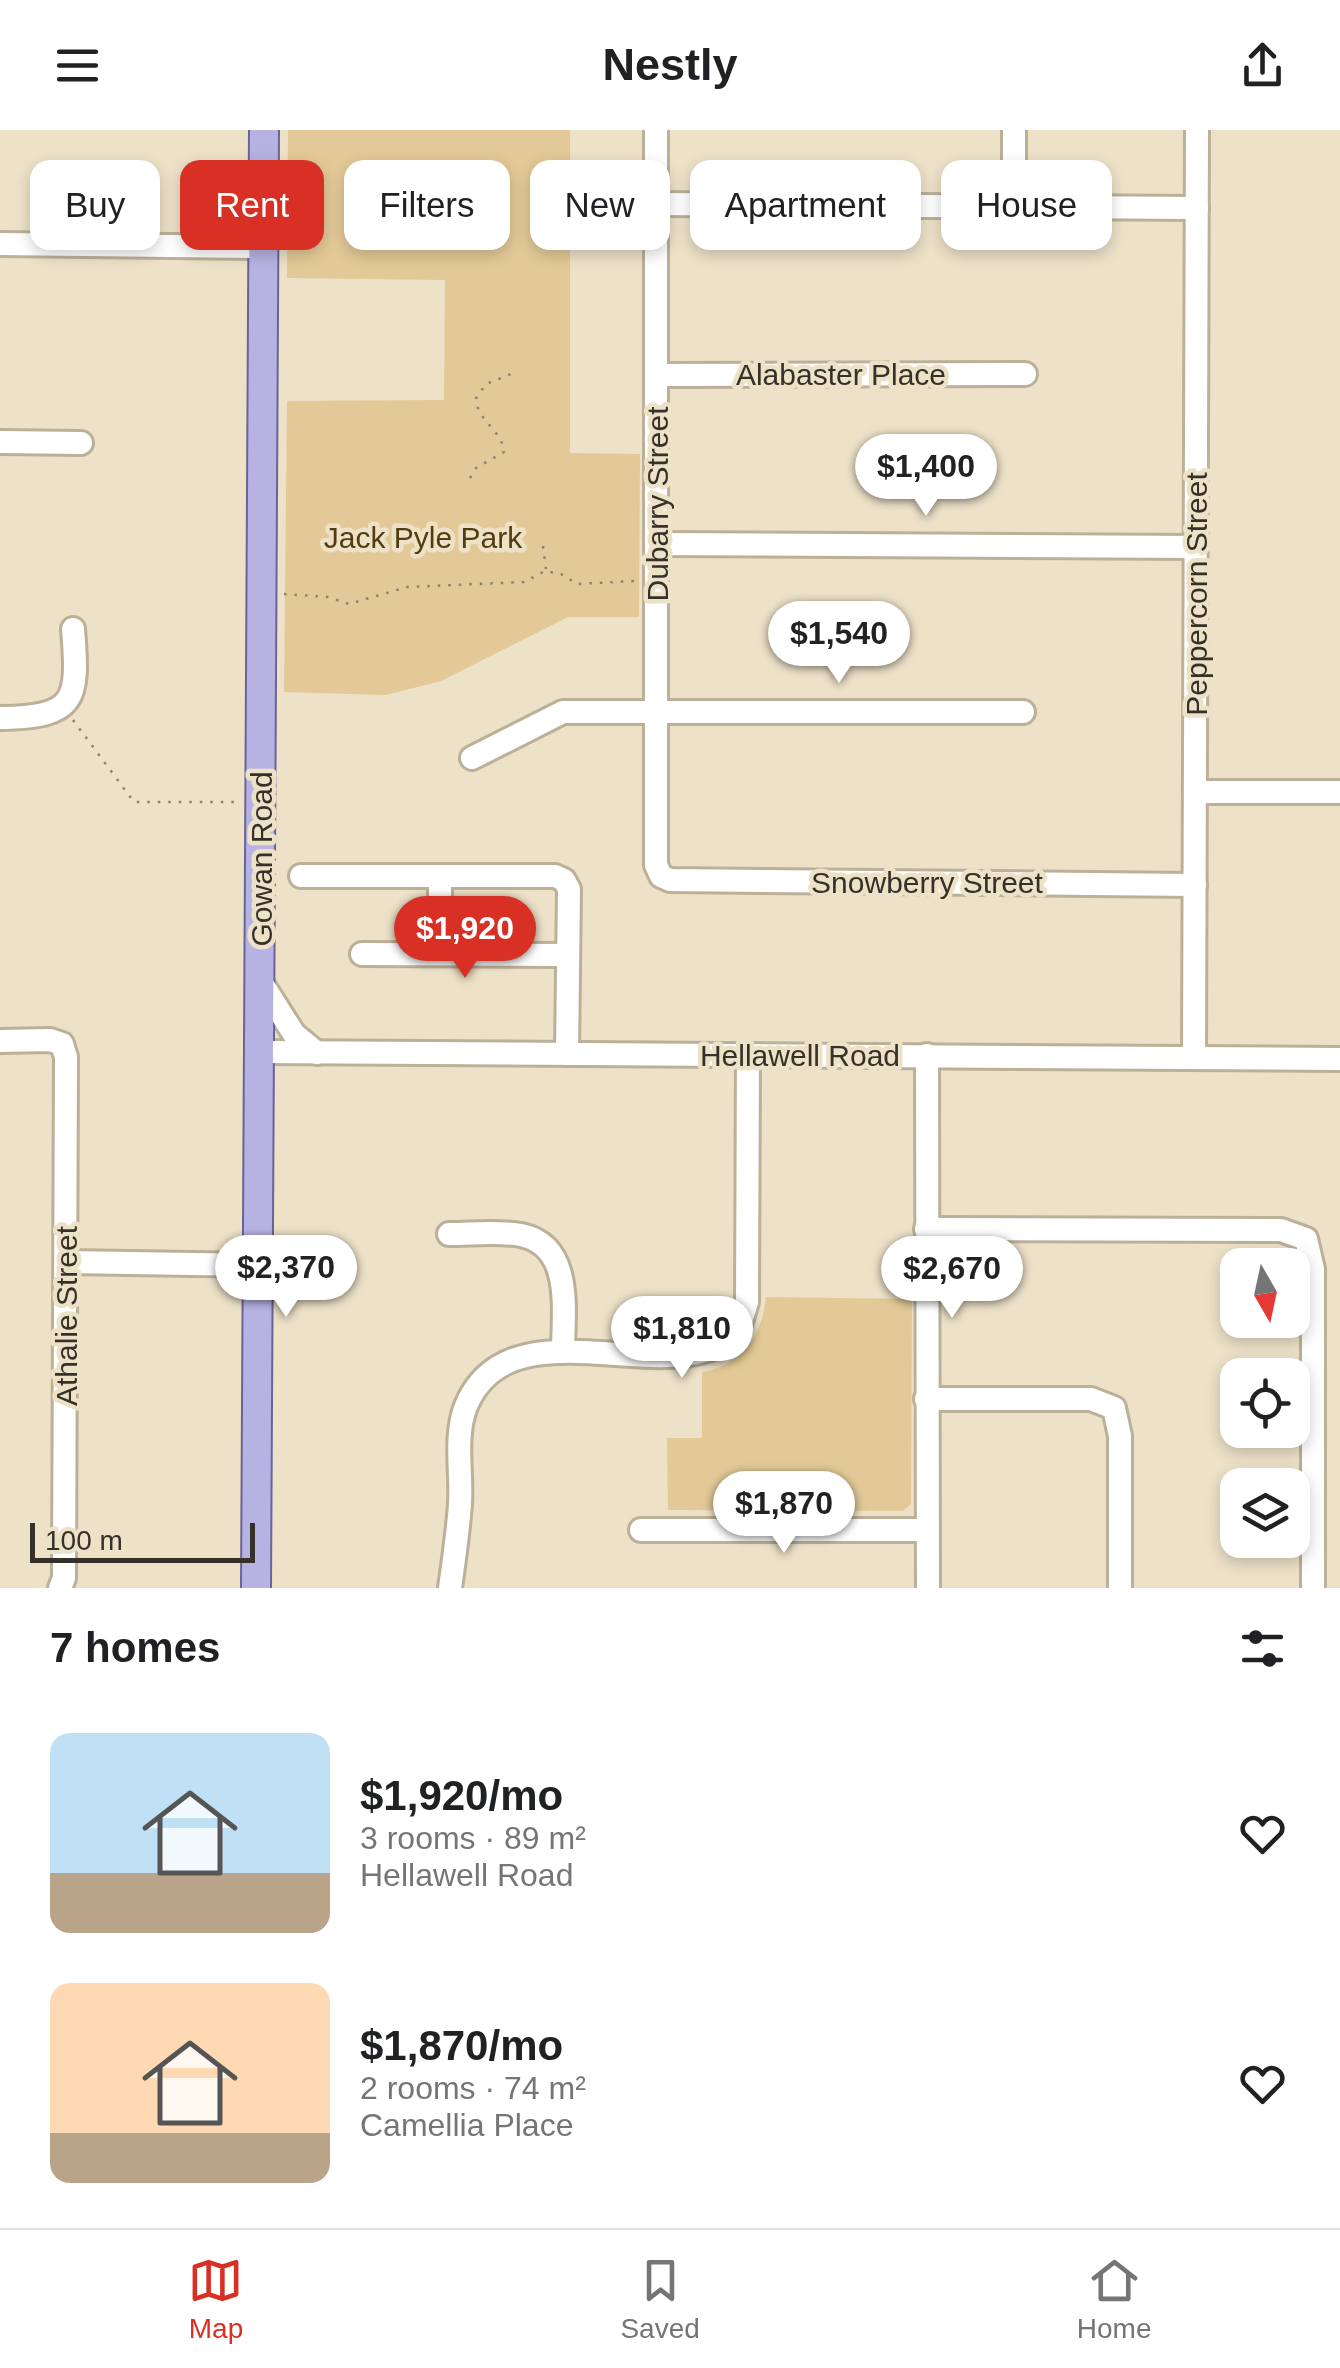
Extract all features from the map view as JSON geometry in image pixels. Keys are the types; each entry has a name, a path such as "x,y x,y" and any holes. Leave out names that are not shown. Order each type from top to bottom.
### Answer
{"main road":[{"name":"Gowan Road","path":"264,130 264,160"},
{"name":"Gowan Road","path":"256,1588 264,250"}],"street":[{"name":"Dubarry Street","path":"656,130 656,160"},
{"path":"1014,130 1014,160"},
{"name":"Peppercorn Street","path":"1194,1058 1197,130"},
{"path":"670,204 941,206"},
{"path":"1112,207 1197,208"},
{"path":"0,244 180,246"},
{"name":"Dubarry Street","path":"657,250 656,865 661,876"},
{"name":"Alabaster Place","path":"658,375 1025,374"},
{"path":"0,442 81,442"},
{"path":"656,544 1196,546"},
{"path":"0,718 38,718 63,706 72,689 72,629"},
{"path":"472,758 563,712 1022,712"},
{"path":"1196,792 1340,792"},
{"path":"301,876 555,876 564,880 569,888 567,1054"},
{"path":"440,876 440,954"},
{"name":"Snowberry Street","path":"661,876 670,880 1195,885"},
{"path":"362,954 568,954"},
{"path":"260,982 294,1034 317,1053"},
{"name":"Athalie Street","path":"0,1041 50,1040 62,1044 66,1058 64,1578 60,1588"},
{"name":"Hellawell Road","path":"261,1052 1340,1059"},
{"path":"450,1588 460,1504 460,1426 468,1403 484,1378 504,1364 534,1355 691,1355 717,1348 739,1328 747,1302 748,1054"},
{"path":"927,1055 928,1588"},
{"path":"926,1229 1281,1230 1306,1239 1313,1269 1313,1588"},
{"path":"449,1234 523,1236 550,1251 564,1283 562,1352"},
{"path":"66,1262 258,1265"},
{"path":"926,1400 1091,1400 1114,1408 1120,1436 1120,1588"},
{"path":"642,1530 926,1530"}],"path":[{"path":"470,478 476,468 504,452 503,441 479,415 476,398 486,384 516,372"},
{"path":"543,546 546,571"},
{"path":"281,594 328,597 350,604 406,587 524,582 546,571 561,574 577,584 656,581"},
{"path":"63,706 134,802 260,802"}],"green space":[{"name":"Jack Pyle Park","path":"288,130 570,130 570,160 530,160 530,250 570,250 570,453 640,454 639,617 568,617 441,681 386,695 284,692 287,401 444,400 445,280 287,278 287,250 324,250 324,160 288,160"},
{"path":"766,1297 912,1299 911,1504 903,1511 668,1510 667,1438 702,1438 702,1372 728,1363 748,1346 760,1324"}]}
